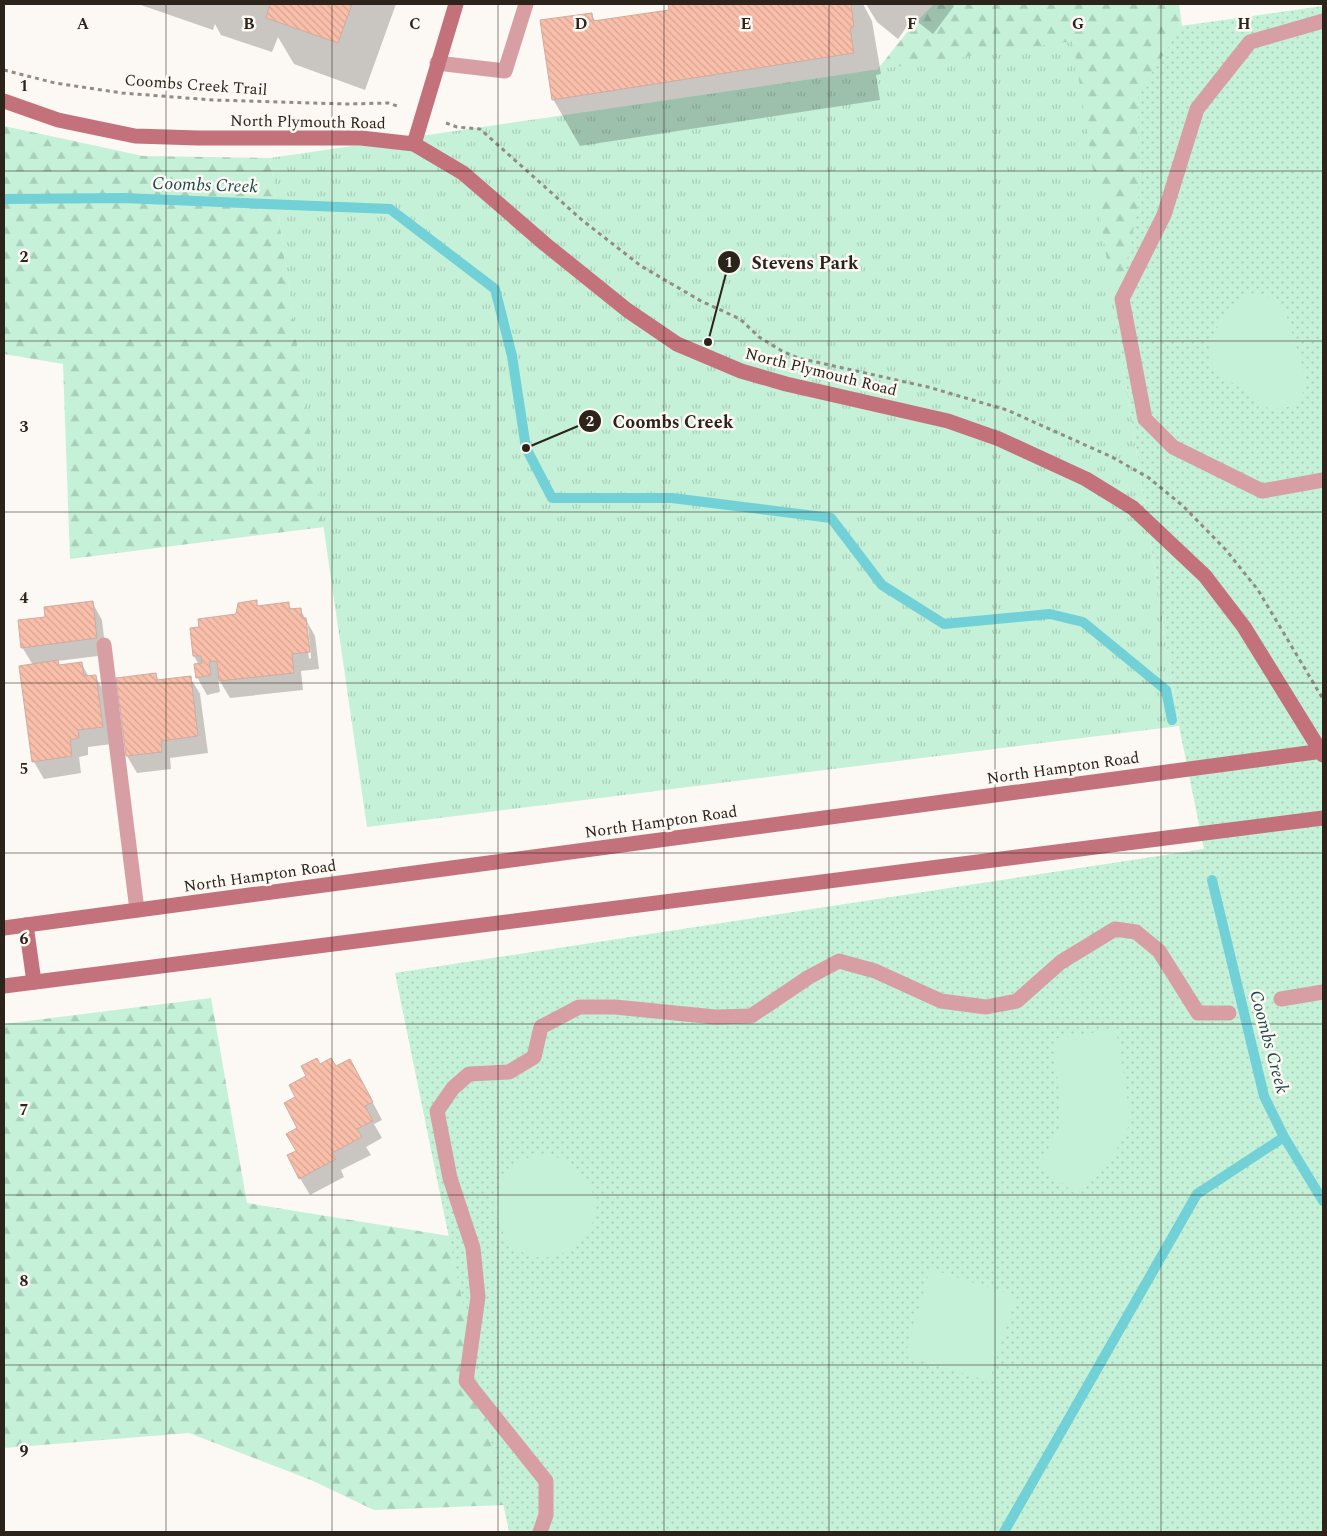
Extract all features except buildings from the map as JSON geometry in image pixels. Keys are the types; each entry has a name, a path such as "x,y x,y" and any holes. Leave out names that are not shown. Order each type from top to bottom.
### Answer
{"main road":[{"path":"414,144 456,4"},
{"name":"North Plymouth Road","path":"4,101 58,120 135,136 361,138 414,144 463,173 545,244 628,310 677,344 741,372 948,421 999,439 1086,478 1133,508 1205,576 1244,627 1322,752"},
{"name":"North Hampton Road","path":"4,928 1322,752"},
{"path":"4,986 1323,818"},
{"path":"26,925 34,982"}],"lane":[{"path":"437,63 505,71 526,4"},
{"path":"1323,21 1250,42 1197,109 1164,215 1122,300 1145,419 1174,447 1262,491 1323,480"},
{"path":"104,645 137,910"},
{"path":"540,1532 546,1515 546,1480 466,1381 478,1297 476,1277 472,1248 450,1178 437,1111 453,1088 469,1074 510,1072 534,1057 541,1027 579,1007 615,1007 715,1017 751,1016 808,977 839,961 875,971 941,1001 986,1007 1017,1001 1061,962 1115,929 1136,932 1159,951 1198,1013 1230,1013"},
{"path":"1281,999 1323,992"}],"path":[{"name":"Coombs Creek Trail","path":"4,70 55,83 122,93 213,100 346,104 388,103"}],"green space":[{"path":"934,4 1179,4 1182,26 1138,94 1138,205 1103,382 808,80 877,70 913,25"},
{"path":"1323,6 1323,1532 509,1532 395,973 1204,849 1179,726 1073,41"},
{"path":"1073,41 1179,726 367,827 270,158"},
{"path":"4,126 143,156 270,158 324,527 70,559 63,364 4,354"},
{"path":"1256,292 1274,300 1285,313 1302,365 1305,383 1304,391 1294,404 1288,407 1268,408 1217,370 1209,355 1209,346 1213,335 1231,307 1238,300"},
{"path":"211,998 247,1203 449,1236 504,1505 374,1510 311,1480 189,1433 4,1448 4,1024"},
{"path":"1116,1029 1129,1109 1128,1127 1122,1141 1111,1157 1077,1195 1039,1165 1062,1120 1053,1039"},
{"path":"547,1155 566,1161 577,1170 589,1185 596,1204 596,1210 589,1232 581,1242 563,1253 550,1257 538,1257 526,1254 508,1240 497,1218 495,1202 506,1172 511,1167 519,1161 528,1158"},
{"path":"930,1269 1016,1296 989,1381 905,1356"}],"waterway":[{"name":"Coombs Creek","path":"4,199 123,198 390,209 495,289 512,356 526,448 552,498 672,498 831,518 882,585 944,624 1050,614 1083,622 1166,690 1172,720"},
{"name":"Coombs Creek","path":"1212,880 1264,1096 1284,1137 1323,1201"},
{"path":"1004,1532 1197,1194 1284,1137"}],"place":[{"name":"Stevens Park","path":"708,342"},
{"name":"Coombs Creek","path":"526,448"}]}
